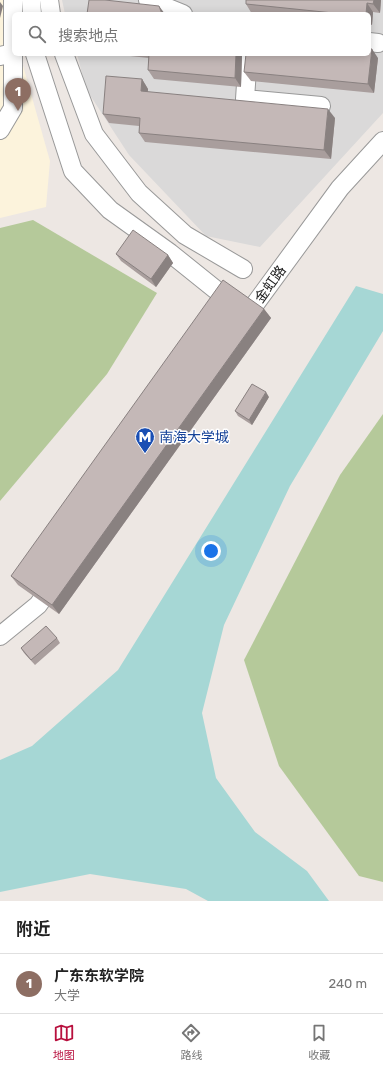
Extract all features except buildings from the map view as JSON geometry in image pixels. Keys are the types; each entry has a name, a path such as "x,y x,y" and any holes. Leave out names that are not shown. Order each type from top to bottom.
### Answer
{"street":[{"path":"0,130 13,108 7,55 13,0"},
{"path":"31,0 32,12"},
{"path":"49,0 51,12"},
{"path":"148,0 178,12"},
{"path":"36,56 73,171 110,210 170,253 248,315"},
{"path":"65,56 94,134 139,193 185,235 244,269"},
{"path":"248,56 245,99 321,106"},
{"name":"金虹路","path":"234,334 340,188 383,141"},
{"path":"0,636 38,605 66,566"}],"shaded area":[{"path":"0,0 21,0 21,12 12,12 12,56 22,56 22,62 50,161 46,207 0,218"},
{"path":"62,0 383,0 383,113 260,247 206,236 129,155 86,89 78,56 371,56 371,12 65,12"}],"green space":[{"path":"33,220 157,293 107,374 0,501 0,228"},
{"path":"383,414 383,882 359,876 279,766 244,660 340,475"}],"water":[{"path":"356,286 383,294 383,331 290,486 224,625 202,713 216,778 255,832 307,871 329,901 208,901 186,889 90,874 0,892 0,760 32,746 118,670"}],"place":[{"name":"广东东软学院","path":"18,111"},
{"name":"南海大学城","path":"145,454"}]}
